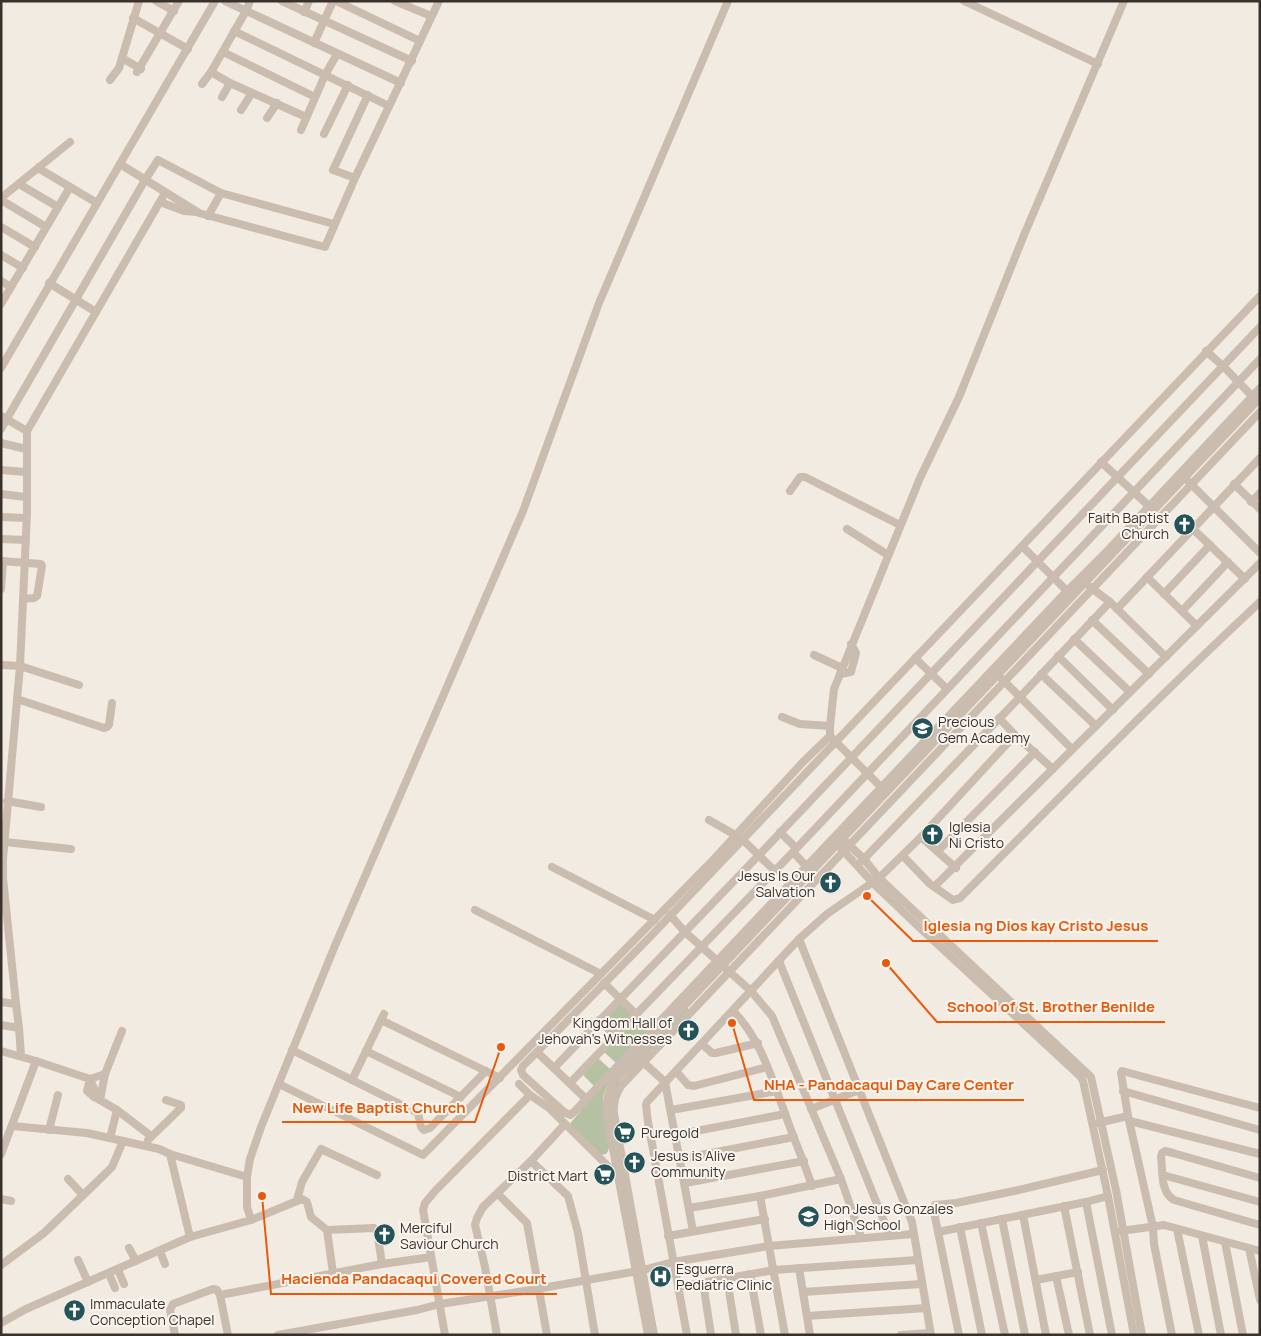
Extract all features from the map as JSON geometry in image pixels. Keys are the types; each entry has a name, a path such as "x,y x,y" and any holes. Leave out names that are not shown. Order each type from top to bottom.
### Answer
{"street":[{"path":"110,80 118,71 139,1"},
{"path":"122,58 139,70 179,1"},
{"path":"2,364 215,1"},
{"path":"225,1 401,83"},
{"path":"202,84 223,52 250,1"},
{"path":"282,1 412,60"},
{"path":"304,12 309,1"},
{"path":"314,43 335,1 420,41"},
{"path":"395,1 431,16"},
{"path":"120,164 165,193 208,216 325,247 355,178 439,1"},
{"path":"251,1220 247,1207 247,1177 250,1159 261,1127 334,946 523,511 599,303 728,1"},
{"path":"964,1 1098,64"},
{"path":"814,655 841,671 851,672 856,653 851,644 920,478 959,397 1024,235 1124,1"},
{"path":"160,2 174,11"},
{"path":"133,18 188,49"},
{"path":"234,31 389,106"},
{"path":"223,52 315,97"},
{"path":"301,130 325,75 337,54"},
{"path":"211,72 230,83 306,117"},
{"path":"222,97 230,83"},
{"path":"324,134 348,85"},
{"path":"241,110 252,93"},
{"path":"355,178 333,170 368,95"},
{"path":"267,118 277,103"},
{"path":"46,227 1,199 70,142"},
{"path":"1,429 4,418 158,160 221,193 334,224"},
{"path":"38,168 97,202"},
{"path":"19,184 58,207"},
{"path":"1,304 70,187"},
{"path":"20,1056 20,1028 11,956 5,932 3,859 7,801 5,783 20,666 26,540 27,431 165,193"},
{"path":"208,216 221,193"},
{"path":"160,202 184,211 199,212"},
{"path":"1,227 35,247"},
{"path":"1,255 23,268"},
{"path":"1,281 11,287"},
{"path":"50,283 96,312"},
{"path":"625,1193 617,1175 565,1124 561,1115 521,1070 670,915 740,837 833,739 915,658 1260,296"},
{"path":"554,1068 1260,327"},
{"path":"1206,352 1256,397"},
{"path":"570,1083 795,850 946,688 1260,359"},
{"path":"648,1335 639,1270 617,1150 607,1117 606,1099 614,1080 806,866 1070,593 1085,583 1256,397 1260,388"},
{"path":"519,1084 530,1095 561,1115 572,1114 585,1098 840,841 997,676 1149,506 1256,397"},
{"path":"617,1175 614,1114 616,1094 629,1076 1260,412"},
{"path":"4,418 27,431"},
{"path":"1,443 26,449"},
{"path":"1117,609 1260,458"},
{"path":"1101,462 1149,506"},
{"path":"1,470 26,472"},
{"path":"790,491 800,477 805,477 900,525"},
{"path":"1183,478 1260,553"},
{"path":"1234,484 1260,510"},
{"path":"1252,502 1260,493"},
{"path":"1,494 26,497"},
{"path":"1,517 26,518"},
{"path":"1192,528 1245,579"},
{"path":"847,530 888,555"},
{"path":"1,539 26,540"},
{"path":"1164,594 1210,545"},
{"path":"1022,546 1070,593"},
{"path":"1,589 2,561 39,562 42,566 36,596 23,599"},
{"path":"1182,610 1228,562"},
{"path":"936,886 1260,563"},
{"path":"1147,577 1197,626"},
{"path":"1085,583 1110,602 1166,657"},
{"path":"861,862 1110,602"},
{"path":"902,856 930,884 936,886 951,900 960,898 1097,759 1260,602"},
{"path":"1092,620 1149,674"},
{"path":"1074,639 1130,692"},
{"path":"1058,656 1112,710"},
{"path":"915,658 946,688"},
{"path":"1,665 20,666 79,685"},
{"path":"841,671 833,693 830,726 833,739 882,788"},
{"path":"1041,674 1096,726"},
{"path":"997,676 1017,693 1072,749"},
{"path":"17,699 104,728 109,725 112,702"},
{"path":"782,717 800,724 830,726"},
{"path":"999,718 1014,735 1053,769"},
{"path":"687,1335 646,1105 665,1082 799,939 827,914 876,881 921,837 1014,735"},
{"path":"938,851 1035,752"},
{"path":"7,801 41,807"},
{"path":"709,820 740,837 774,870"},
{"path":"780,832 806,866"},
{"path":"279,1084 423,1156 601,974 740,837"},
{"path":"921,837 956,868"},
{"path":"840,841 861,862 876,881 1030,1025 1080,1076 1098,1123 1124,1230 1142,1335"},
{"path":"5,842 71,850"},
{"path":"552,867 655,920"},
{"path":"475,910 601,974"},
{"path":"670,915 685,932 703,946 751,991 772,1016 841,1179 861,1237"},
{"path":"799,939 908,1209 930,1334 901,1335"},
{"path":"1,955 11,956"},
{"path":"779,961 890,1236"},
{"path":"604,983 636,1014"},
{"path":"1,1002 16,1004"},
{"path":"733,1011 745,1023 758,1043 812,1186"},
{"path":"352,1080 383,1017 500,1078"},
{"path":"599,1020 616,1036"},
{"path":"1,1025 20,1028"},
{"path":"97,1098 122,1031"},
{"path":"702,1044 712,1053 716,1053 758,1043"},
{"path":"292,1050 418,1113 421,1127 424,1130 430,1128 486,1071"},
{"path":"1,1051 90,1079 105,1074"},
{"path":"366,1051 461,1097"},
{"path":"537,1052 585,1098"},
{"path":"1,1154 36,1061"},
{"path":"643,1062 665,1082 693,1232"},
{"path":"676,1071 688,1085 694,1086 767,1067"},
{"path":"1172,1335 1154,1244 1153,1227 1123,1092 1122,1071 1260,1108"},
{"path":"90,1079 87,1091 117,1110 151,1136"},
{"path":"811,1109 859,1090"},
{"path":"671,1110 777,1091"},
{"path":"1123,1092 1260,1130"},
{"path":"49,1130 58,1095"},
{"path":"445,1335 423,1210 425,1203 530,1095"},
{"path":"143,1145 181,1108 181,1105 166,1100"},
{"path":"110,1138 117,1110"},
{"path":"675,1135 785,1114"},
{"path":"1098,1123 1129,1118 1260,1154"},
{"path":"1098,1123 1103,1170 1134,1335"},
{"path":"497,1335 475,1225 483,1207 531,1161 565,1124"},
{"path":"12,1126 87,1133 143,1145 247,1177"},
{"path":"680,1159 794,1137"},
{"path":"1,1266 44,1234 112,1167 123,1142"},
{"path":"297,1200 302,1182 321,1149 377,1175"},
{"path":"602,1160 617,1150"},
{"path":"1260,1178 1165,1151 1161,1157 1164,1186 1169,1197 1260,1225"},
{"path":"170,1154 190,1238"},
{"path":"531,1161 568,1196 578,1233 595,1335"},
{"path":"685,1183 804,1161"},
{"path":"959,1335 934,1206 1014,1191 1103,1170"},
{"path":"1164,1175 1260,1202"},
{"path":"68,1178 83,1195"},
{"path":"689,1208 760,1196 841,1179"},
{"path":"170,1191 179,1188"},
{"path":"498,1194 527,1223 546,1335"},
{"path":"760,1196 785,1335"},
{"path":"938,1232 1108,1196"},
{"path":"1,1199 11,1201"},
{"path":"1,1322 26,1309 190,1238 251,1220 297,1200 305,1200 311,1217 327,1230 374,1228 377,1233 382,1264"},
{"path":"1086,1202 1112,1335"},
{"path":"1064,1206 1090,1335"},
{"path":"1022,1215 1046,1335"},
{"path":"668,1236 764,1219"},
{"path":"1002,1219 1025,1335"},
{"path":"981,1223 1004,1335"},
{"path":"1114,1232 1164,1225 1260,1251"},
{"path":"960,1227 982,1335"},
{"path":"1177,1229 1199,1335"},
{"path":"327,1230 333,1273"},
{"path":"278,1335 417,1310 440,1304 538,1289 673,1262 769,1246 913,1234"},
{"path":"1202,1236 1221,1335"},
{"path":"1225,1242 1243,1335"},
{"path":"129,1248 136,1261"},
{"path":"1249,1248 1260,1300"},
{"path":"160,1251 165,1264"},
{"path":"220,1295 431,1256"},
{"path":"78,1260 88,1282"},
{"path":"678,1287 774,1270 917,1260"},
{"path":"799,1268 810,1335"},
{"path":"118,1270 124,1284"},
{"path":"639,1270 654,1335"},
{"path":"1036,1280 1078,1272"},
{"path":"109,1274 115,1288"},
{"path":"750,1274 761,1335"},
{"path":"1056,1276 1069,1335"},
{"path":"727,1278 736,1335"},
{"path":"703,1282 712,1335"},
{"path":"803,1292 921,1284"},
{"path":"175,1335 170,1310 173,1304 213,1289 217,1290 220,1295 228,1335"},
{"path":"807,1316 926,1308"}],"green space":[{"path":"619,1002 632,1015 615,1031 604,1022 604,1017"},
{"path":"687,1007 689,1010 620,1081 607,1109 610,1090"},
{"path":"636,1017 648,1029 616,1063 604,1052"},
{"path":"598,1058 610,1069 594,1086 583,1075"},
{"path":"608,1077 611,1079 606,1088 603,1104 610,1143 606,1154 600,1155 569,1125"}],"place":[{"name":"Faith Baptist Church","path":"1185,525"},
{"name":"Precious Gem Academy","path":"922,729"},
{"name":"Iglesia Ni Cristo","path":"933,834"},
{"name":"Jesus Is Our Salvation","path":"831,883"},
{"name":"Iglesia ng Dios kay Cristo Jesus","path":"867,896"},
{"name":"School of St. Brother Benilde","path":"886,963"},
{"name":"NHA - Pandacaqui Day Care Center","path":"732,1023"},
{"name":"Kingdom Hall of Jehovah's Witnesses","path":"688,1030"},
{"name":"New Life Baptist Church","path":"501,1047"},
{"name":"Puregold","path":"625,1132"},
{"name":"Jesus is Alive Community","path":"635,1163"},
{"name":"District Mart","path":"604,1175"},
{"name":"Hacienda Pandacaqui Covered Court","path":"262,1196"},
{"name":"Don Jesus Gonzales High School","path":"808,1216"},
{"name":"Merciful Saviour Church","path":"384,1235"},
{"name":"Esguerra Pediatric Clinic","path":"660,1276"},
{"name":"Immaculate Conception Chapel","path":"74,1311"}]}
